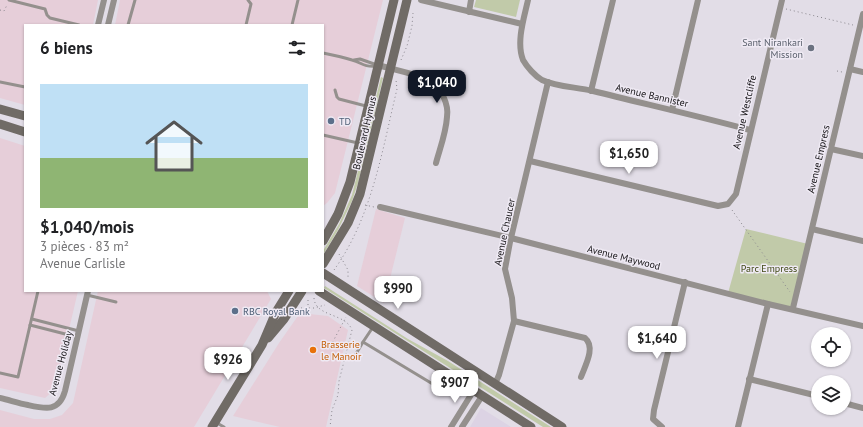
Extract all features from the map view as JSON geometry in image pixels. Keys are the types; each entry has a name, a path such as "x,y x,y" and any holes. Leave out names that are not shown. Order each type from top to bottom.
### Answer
{"street":[{"path":"98,24 104,0"},
{"path":"108,24 114,0"},
{"name":"Boulevard Hymus","path":"324,239 346,196 360,144 394,0"},
{"name":"Boulevard Hymus","path":"324,262 346,228 357,203 369,160 407,0"},
{"path":"425,0 522,24"},
{"path":"469,12 471,0"},
{"path":"528,0 522,24 520,45 523,60 530,70 540,79 548,82"},
{"path":"591,91 613,0"},
{"path":"672,110 698,0"},
{"name":"Avenue Westcliffe","path":"730,206 736,194 782,0"},
{"name":"Avenue Empress","path":"793,308 831,149 847,71 863,14"},
{"path":"378,66 402,71 430,81 437,87 444,97 448,117 436,163"},
{"path":"847,71 863,72"},
{"name":"Avenue Bannister","path":"548,82 672,110 750,130"},
{"name":"Avenue Chaucer","path":"495,384 499,375 514,321 512,298 505,269 548,82"},
{"path":"0,109 24,116"},
{"path":"0,124 24,132"},
{"path":"831,149 863,156"},
{"path":"530,161 718,206 730,206"},
{"name":"Avenue Maywood","path":"378,207 511,238 768,304 793,308 863,326"},
{"path":"812,229 863,241"},
{"path":"324,274 562,427"},
{"path":"662,427 653,419 654,410 685,282"},
{"path":"214,425 262,345 276,312 288,292"},
{"path":"262,345 284,319 301,292"},
{"name":"Avenue Holiday","path":"0,398 43,408 51,408 62,400 88,293"},
{"path":"317,294 374,326 531,427"},
{"path":"738,427 768,304"},
{"path":"514,321 585,338 590,347 589,356 581,377"},
{"path":"750,379 811,394"},
{"path":"451,427 474,390"},
{"path":"462,427 482,396"},
{"path":"851,405 863,408"}],"lane":[{"path":"9,0 27,2 44,9 50,18 75,24"},
{"path":"128,24 135,0"},
{"path":"246,24 251,4 248,0"},
{"path":"292,24 298,0"},
{"path":"324,52 354,60 359,64 378,66"},
{"path":"0,82 24,87"},
{"path":"335,90 336,97 339,99 369,106"},
{"path":"324,136 360,144"},
{"path":"0,373 18,378 38,292"},
{"path":"88,293 116,302"},
{"path":"32,319 78,334"},
{"path":"30,325 78,334"},
{"path":"353,359 374,326"},
{"path":"363,342 436,386 444,384 450,375"},
{"path":"214,425 224,427"}],"path":[{"path":"0,10 4,11 6,4 10,6"},
{"path":"785,9 856,25"},
{"path":"400,62 407,46 412,26 413,12"},
{"path":"837,71 847,71"},
{"path":"363,204 378,207"},
{"path":"730,206 791,294"},
{"path":"338,253 349,272 347,281"},
{"path":"317,294 318,308"},
{"path":"308,300 308,309"},
{"path":"300,308 318,308 328,304"},
{"path":"318,308 340,318 351,326 352,332 339,380 338,395 332,410 330,427"},
{"path":"329,348 346,316"}],"shaded area":[{"path":"0,0 98,0 93,24 24,24 24,105 0,98"},
{"path":"120,0 383,0 335,193 327,203 324,205 324,24 115,24"},
{"path":"0,138 24,146 24,292 78,292 55,389 45,398 0,388"},
{"path":"376,209 405,218 384,303 357,286"},
{"path":"98,292 268,292 271,299 194,427 0,427 0,410 34,419 50,419 62,415 73,403"},
{"path":"300,313 328,316 348,330 326,427 280,427 233,416 279,343"},
{"path":"481,408 511,427 470,427"}],"green space":[{"path":"476,0 520,0 516,17 474,7"},
{"path":"381,77 383,78 358,183 352,201 338,230 324,253 324,249 339,224 352,195"},
{"name":"Parc Empress","path":"746,229 808,244 793,308 728,293"},
{"path":"325,286 408,339 448,361 551,427 543,427 324,288"}],"place":[{"name":"Sant Nirankari Mission","path":"811,48"},
{"name":"TD","path":"331,121"},
{"name":"RBC Royal Bank","path":"235,311"},
{"name":"Brasserie le Manoir","path":"313,350"}]}
